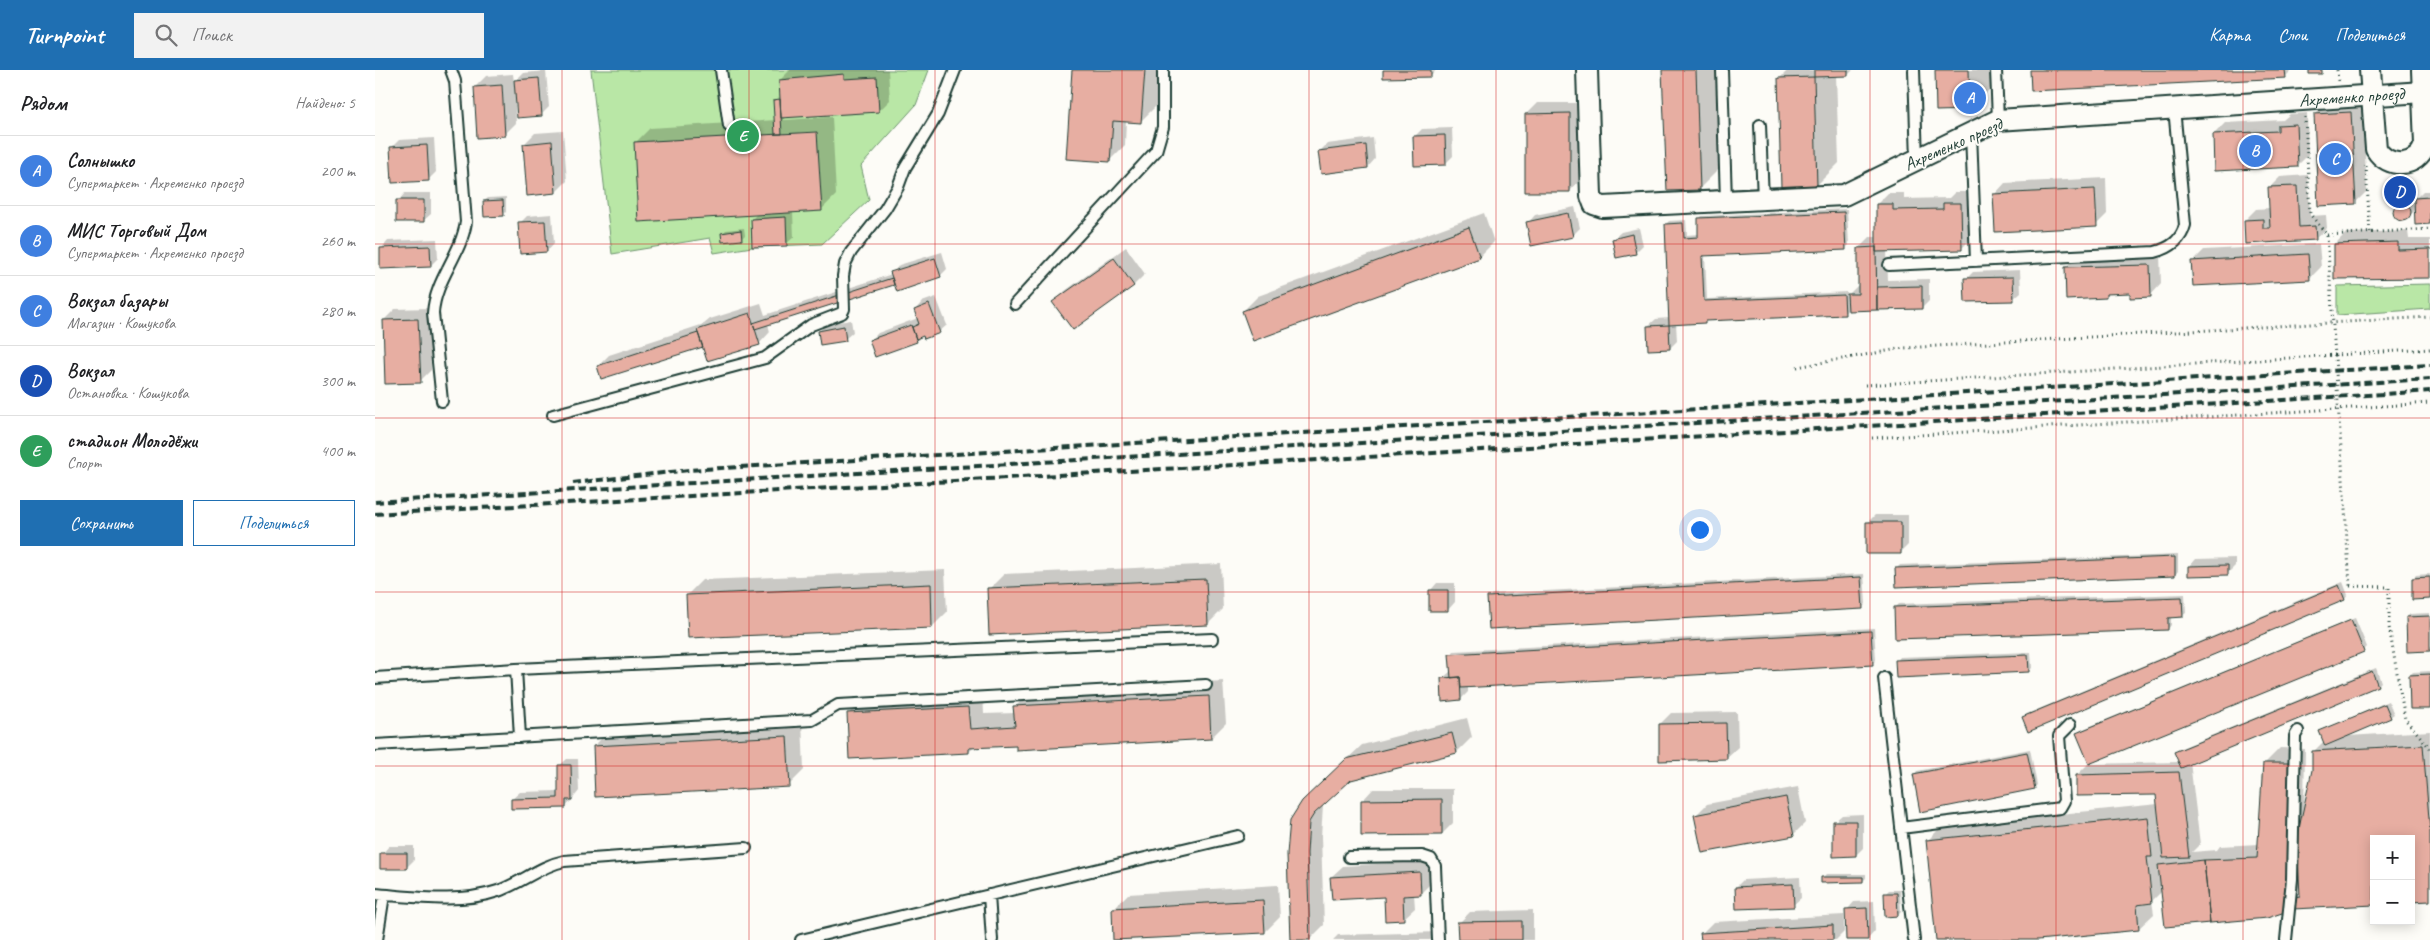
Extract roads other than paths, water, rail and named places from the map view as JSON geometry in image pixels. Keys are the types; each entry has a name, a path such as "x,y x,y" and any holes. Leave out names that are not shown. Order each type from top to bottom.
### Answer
{"street":[{"name":"Ахременко проезд","path":"1587,70 1591,196 1594,204 1603,207 1844,195 1998,120 2423,92"},
{"path":"2370,70 2376,149 2382,158 2401,164 2430,162"},
{"path":"2401,164 2414,160 2421,153 2425,145 2422,70"}],"lane":[{"path":"443,401 433,313 434,300 466,222 455,81 451,70"},
{"path":"721,70 729,126"},
{"path":"553,415 765,358 811,325 842,313 844,309 843,276 845,264 851,252 885,209 898,187 905,168 938,114 955,70"},
{"path":"1015,304 1156,151 1163,127 1163,70"},
{"path":"1722,70 1726,201"},
{"path":"1914,70 1917,160"},
{"path":"1997,70 1998,120"},
{"path":"1889,265 2155,252 2175,242 2183,232 2185,224 2174,108"},
{"path":"1760,125 1763,200"},
{"path":"1971,133 1976,261"},
{"path":"375,678 516,669 1212,639"},
{"path":"516,669 520,737"},
{"path":"1884,678 1913,940"},
{"path":"375,745 813,720 838,705 1206,685"},
{"path":"1901,828 2060,808 2064,801 2059,736 2070,725"},
{"path":"2286,940 2292,879 2295,736 2298,731"},
{"path":"801,940 1239,836"},
{"path":"377,940 379,895 460,898 483,896 500,890 551,864 564,861 746,848"},
{"path":"1349,857 1423,856 1431,859 1435,866 1437,940"},
{"path":"989,895 992,940"}],"railway":[{"path":"573,483 689,470 2430,365"},
{"path":"375,502 2430,379"},
{"path":"375,514 1303,461 2430,391"}],"place":[{"name":"Солнышко","path":"1970,98"},
{"name":"стадион Молодёжи","path":"743,136"},
{"name":"МИС Торговый Дом","path":"2255,151"},
{"name":"Вокзал базары","path":"2335,159"},
{"name":"Вокзал","path":"2400,192"}]}
